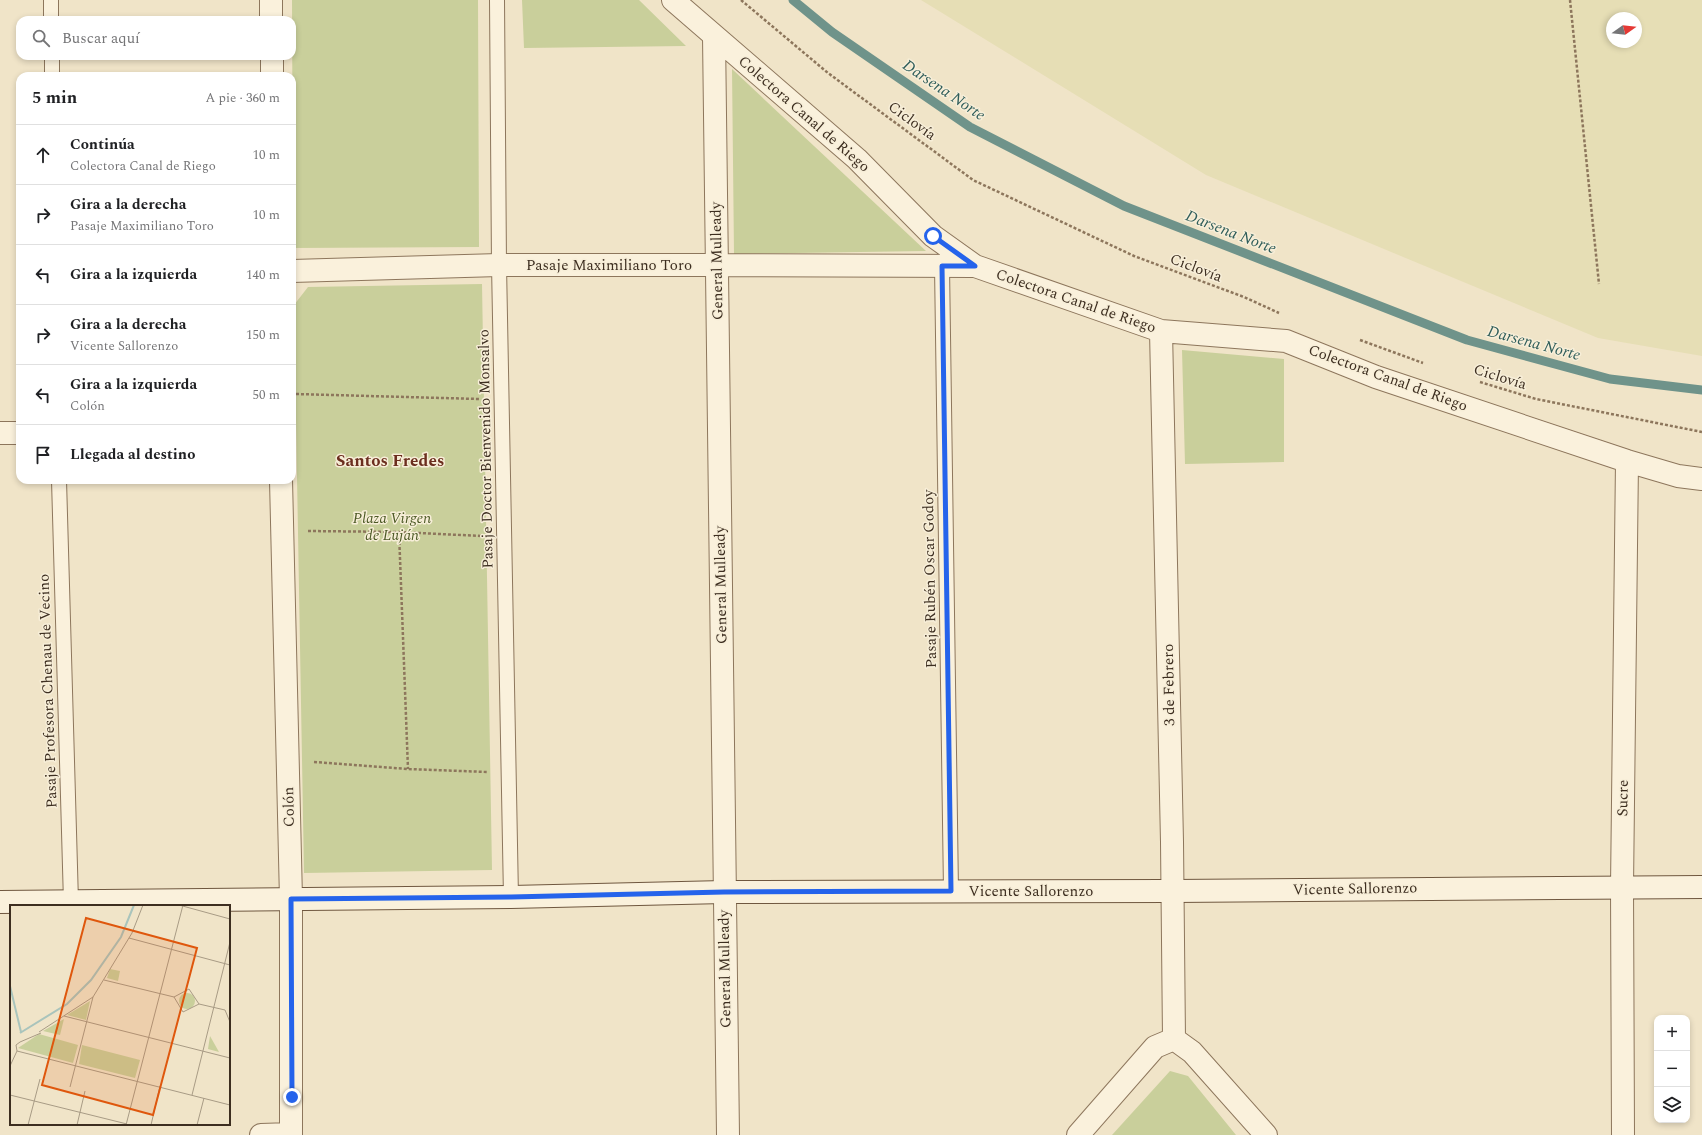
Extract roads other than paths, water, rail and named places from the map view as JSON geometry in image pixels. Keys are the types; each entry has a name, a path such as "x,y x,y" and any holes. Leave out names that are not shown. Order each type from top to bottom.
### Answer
{"street":[{"path":"271,0 271,16"},
{"name":"Colectora Canal de Riego","path":"673,0 857,159 933,236 975,266 1161,331 1286,341 1376,377 1627,461 1678,476 1702,479"},
{"name":"General Mulleady","path":"714,36 728,1135"},
{"path":"272,60 272,72"},
{"name":"Pasaje Maximiliano Toro","path":"296,271 499,265 717,264 975,266"},
{"name":"3 de Febrero","path":"1161,331 1173,891 1174,1039"},
{"path":"0,433 16,433"},
{"name":"Sucre","path":"1623,1135 1622,887 1627,461"},
{"name":"Colón","path":"281,484 291,899 291,1135"},
{"name":"Vicente Sallorenzo","path":"0,902 511,897 724,892 1173,891 1702,887"},
{"path":"1078,1135 1155,1047 1174,1039 1192,1052 1266,1135"},
{"path":"261,1135 291,1135"}],"lane":[{"path":"51,0 51,16"},
{"name":"Pasaje Doctor Bienvenido Monsalvo","path":"498,0 499,265 511,897"},
{"path":"52,60 52,72"},
{"name":"Pasaje Rubén Oscar Godoy","path":"942,266 951,891"},
{"name":"Pasaje Profesora Chenau de Vecino","path":"59,484 71,902"}],"waterway":[{"name":"Darsena Norte","path":"793,0 832,32 970,127 1124,206 1467,340 1610,379 1702,390"}],"district":[{"name":"Santos Fredes","path":"390,461"}],"park label":[{"name":"Plaza Virgen de Luján","path":"392,526"}]}
